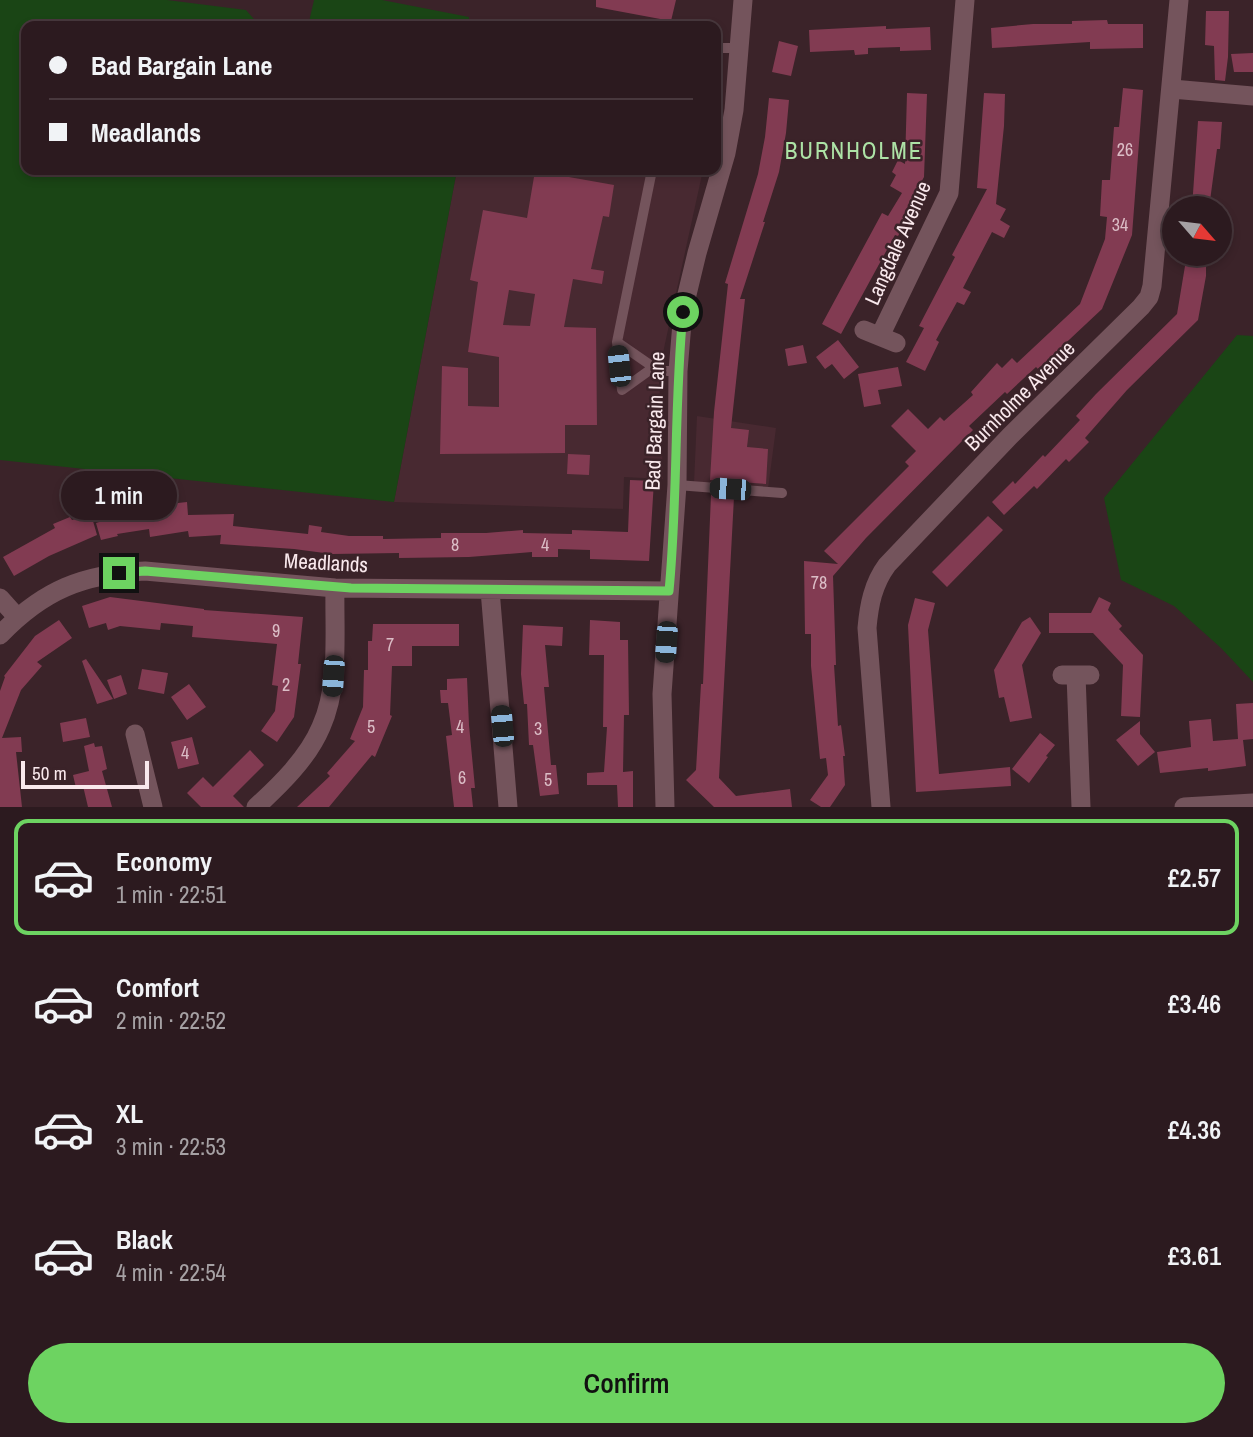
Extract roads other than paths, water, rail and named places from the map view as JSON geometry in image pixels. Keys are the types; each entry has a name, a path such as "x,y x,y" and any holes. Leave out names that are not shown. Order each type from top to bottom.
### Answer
{"street":[{"name":"Bad Bargain Lane","path":"721,153 734,110 743,0"},
{"name":"Langdale Avenue","path":"880,336 949,193 965,0"},
{"name":"Burnholme Avenue","path":"881,807 867,628 878,577 1010,436 1149,297 1154,272 1179,0"},
{"path":"1172,89 1253,96"},
{"name":"Bad Bargain Lane","path":"665,807 662,694 677,485 678,371 683,312 716,175"},
{"name":"Meadlands","path":"0,635 17,617 46,595 68,585 119,573 145,571 335,587 669,591"},
{"path":"261,805 310,747 327,712 333,676 335,587"},
{"path":"490,590 508,807"},
{"path":"0,598 17,617"},
{"path":"1076,675 1081,807"},
{"path":"135,734 153,807"},
{"path":"1186,807 1253,803"}],"lane":[{"path":"721,48 739,48"},
{"path":"651,175 617,342 622,390 654,367"},
{"path":"617,342 659,371 678,371"},
{"path":"677,485 782,493"}],"district":[{"name":"BURNHOLME","path":"854,151"}]}
